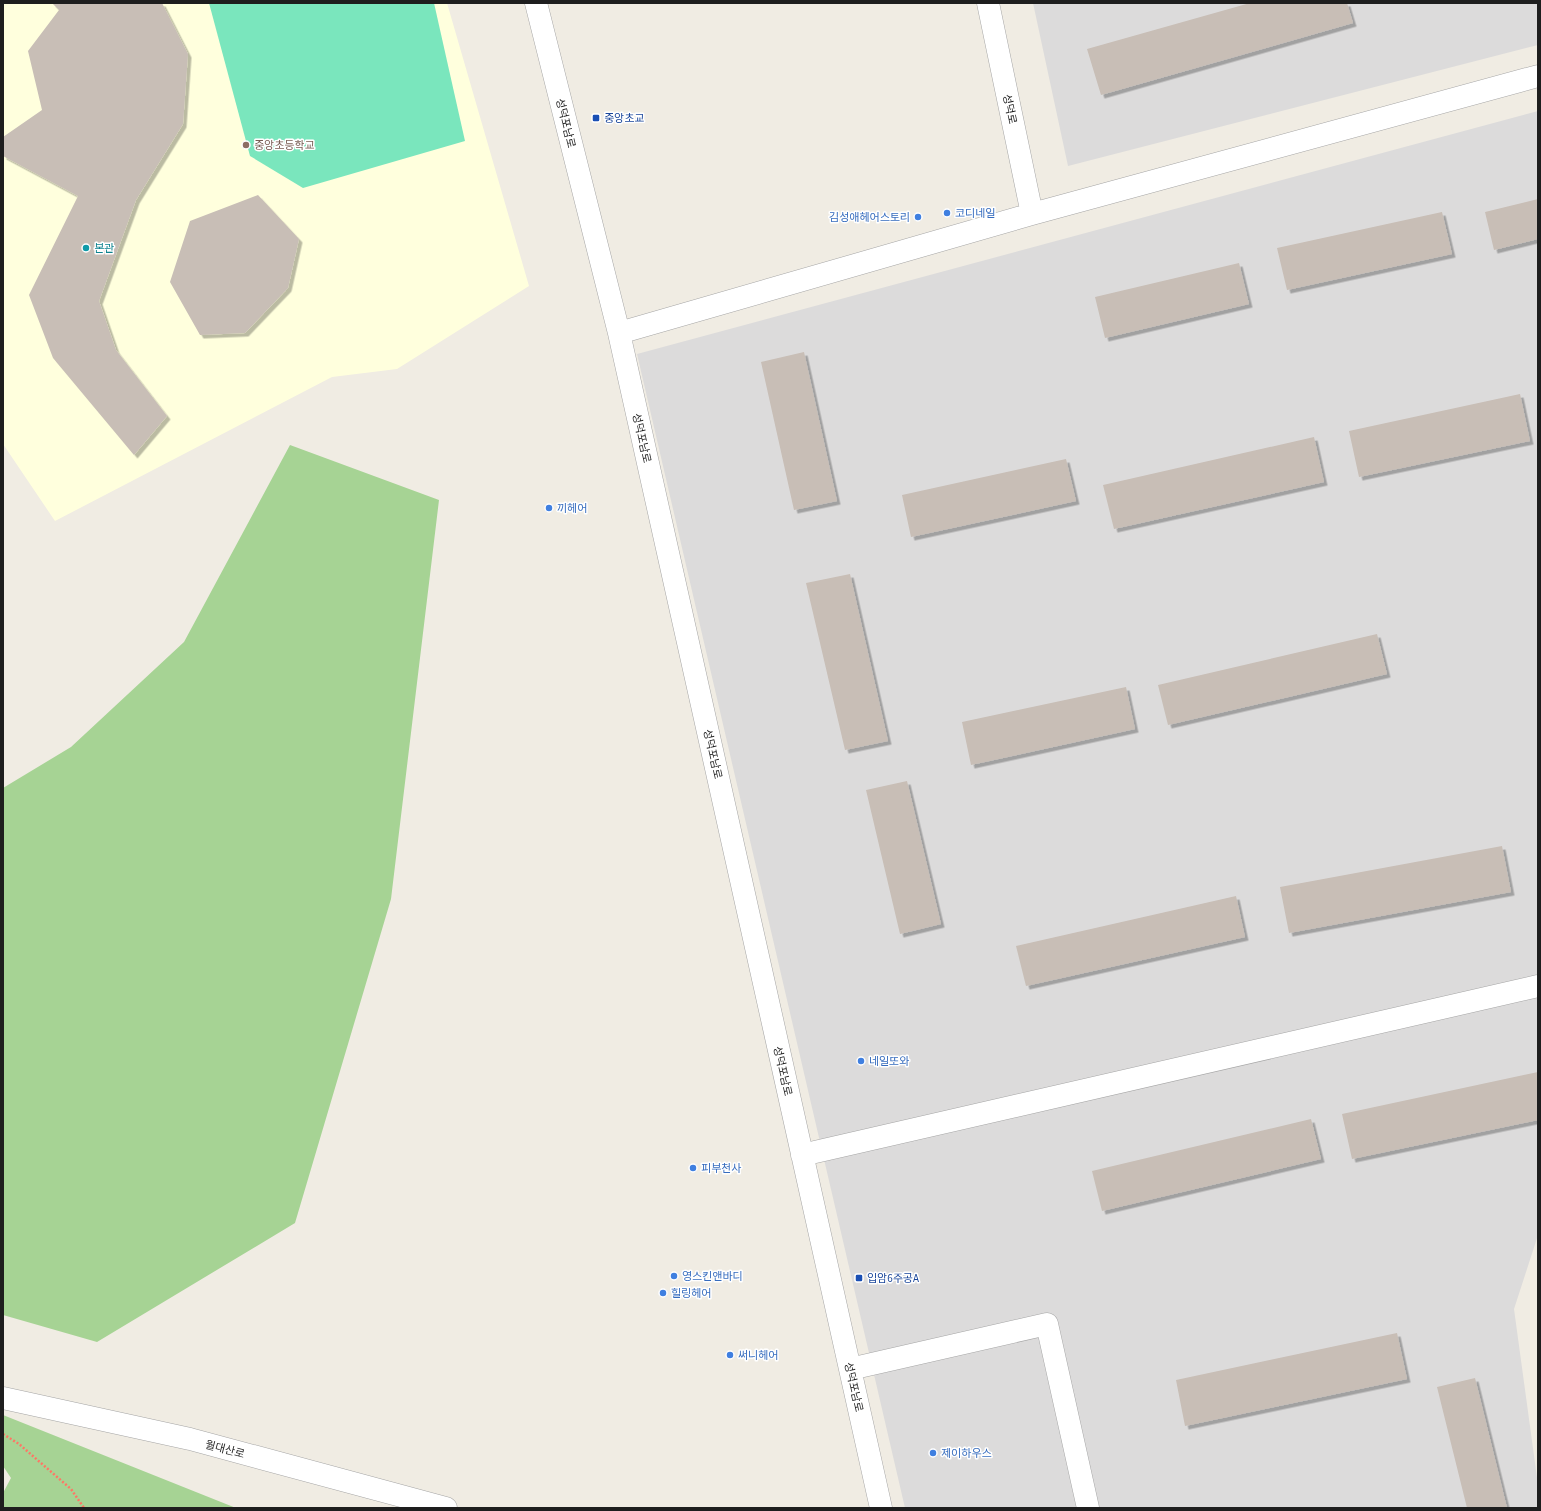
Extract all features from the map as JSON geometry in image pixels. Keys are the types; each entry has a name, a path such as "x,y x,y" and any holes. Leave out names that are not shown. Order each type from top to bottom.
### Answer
{"street":[{"name":"성덕포남로","path":"536,3 619,333 881,1508"},
{"name":"성덕로","path":"988,3 1032,214"},
{"path":"619,333 1032,214 1538,76"},
{"path":"802,1155 1538,986"},
{"path":"850,1369 1047,1324 1088,1508"},
{"name":"월대산로","path":"3,1398 190,1439 446,1508"}],"path":[{"path":"3,1434 19,1444 71,1489 84,1508"}],"shaded area":[{"name":"중앙초등학교","path":"3,3 447,3 529,286 397,369 332,377 55,521 3,444"},
{"path":"1033,3 1538,3 1538,45 1068,166"},
{"path":"1538,111 1538,1235 1514,1309 1538,1485 1538,1508 905,1508 637,354"}],"green space":[{"path":"209,3 434,3 465,141 303,188 250,156"},
{"path":"290,445 439,500 391,899 295,1223 97,1342 3,1315 3,788 71,747 184,642"},
{"path":"3,1415 236,1508 3,1508 3,1493 11,1478 3,1466"}],"building":[{"name":"본관","path":"52,3 162,3 188,54 183,124 136,200 99,301 116,350 167,416 134,455 53,358 29,295 78,196 3,156 3,137 42,110 28,51 59,10"},
{"path":"1250,3 1347,3 1353,23 1101,95 1087,49"},
{"path":"258,195 299,239 288,288 245,333 200,335 170,282 190,221"},
{"path":"1538,199 1538,239 1494,250 1485,212"},
{"path":"1442,212 1452,254 1287,290 1277,248"},
{"path":"1239,263 1249,304 1105,338 1095,297"},
{"path":"804,352 837,501 794,510 761,362"},
{"path":"1520,394 1530,441 1359,477 1349,431"},
{"path":"1314,437 1324,482 1114,529 1103,485"},
{"path":"1066,459 1076,501 911,537 902,495"},
{"path":"850,574 888,741 845,750 806,583"},
{"path":"1377,634 1387,674 1168,725 1158,685"},
{"path":"1126,687 1135,729 971,765 962,722"},
{"path":"907,781 941,924 900,934 866,790"},
{"path":"1502,846 1511,892 1289,933 1280,887"},
{"path":"1236,896 1245,937 1026,986 1016,946"},
{"path":"1538,1072 1538,1120 1352,1159 1342,1114"},
{"path":"1311,1119 1321,1159 1102,1211 1092,1171"},
{"path":"1397,1333 1407,1379 1185,1426 1176,1380"},
{"path":"1475,1378 1507,1508 1467,1508 1437,1387"}],"place":[{"name":"중앙초교","path":"596,118"},
{"name":"중앙초등학교","path":"246,145"},
{"name":"코디네일","path":"947,213"},
{"name":"김성애헤어스토리","path":"918,217"},
{"name":"본관","path":"86,248"},
{"name":"끼헤어","path":"549,508"},
{"name":"네일또와","path":"861,1061"},
{"name":"피부천사","path":"693,1168"},
{"name":"영스킨앤바디","path":"674,1276"},
{"name":"입암6주공A","path":"859,1278"},
{"name":"힐링헤어","path":"663,1293"},
{"name":"써니헤어","path":"730,1355"},
{"name":"제이하우스","path":"933,1453"}]}
